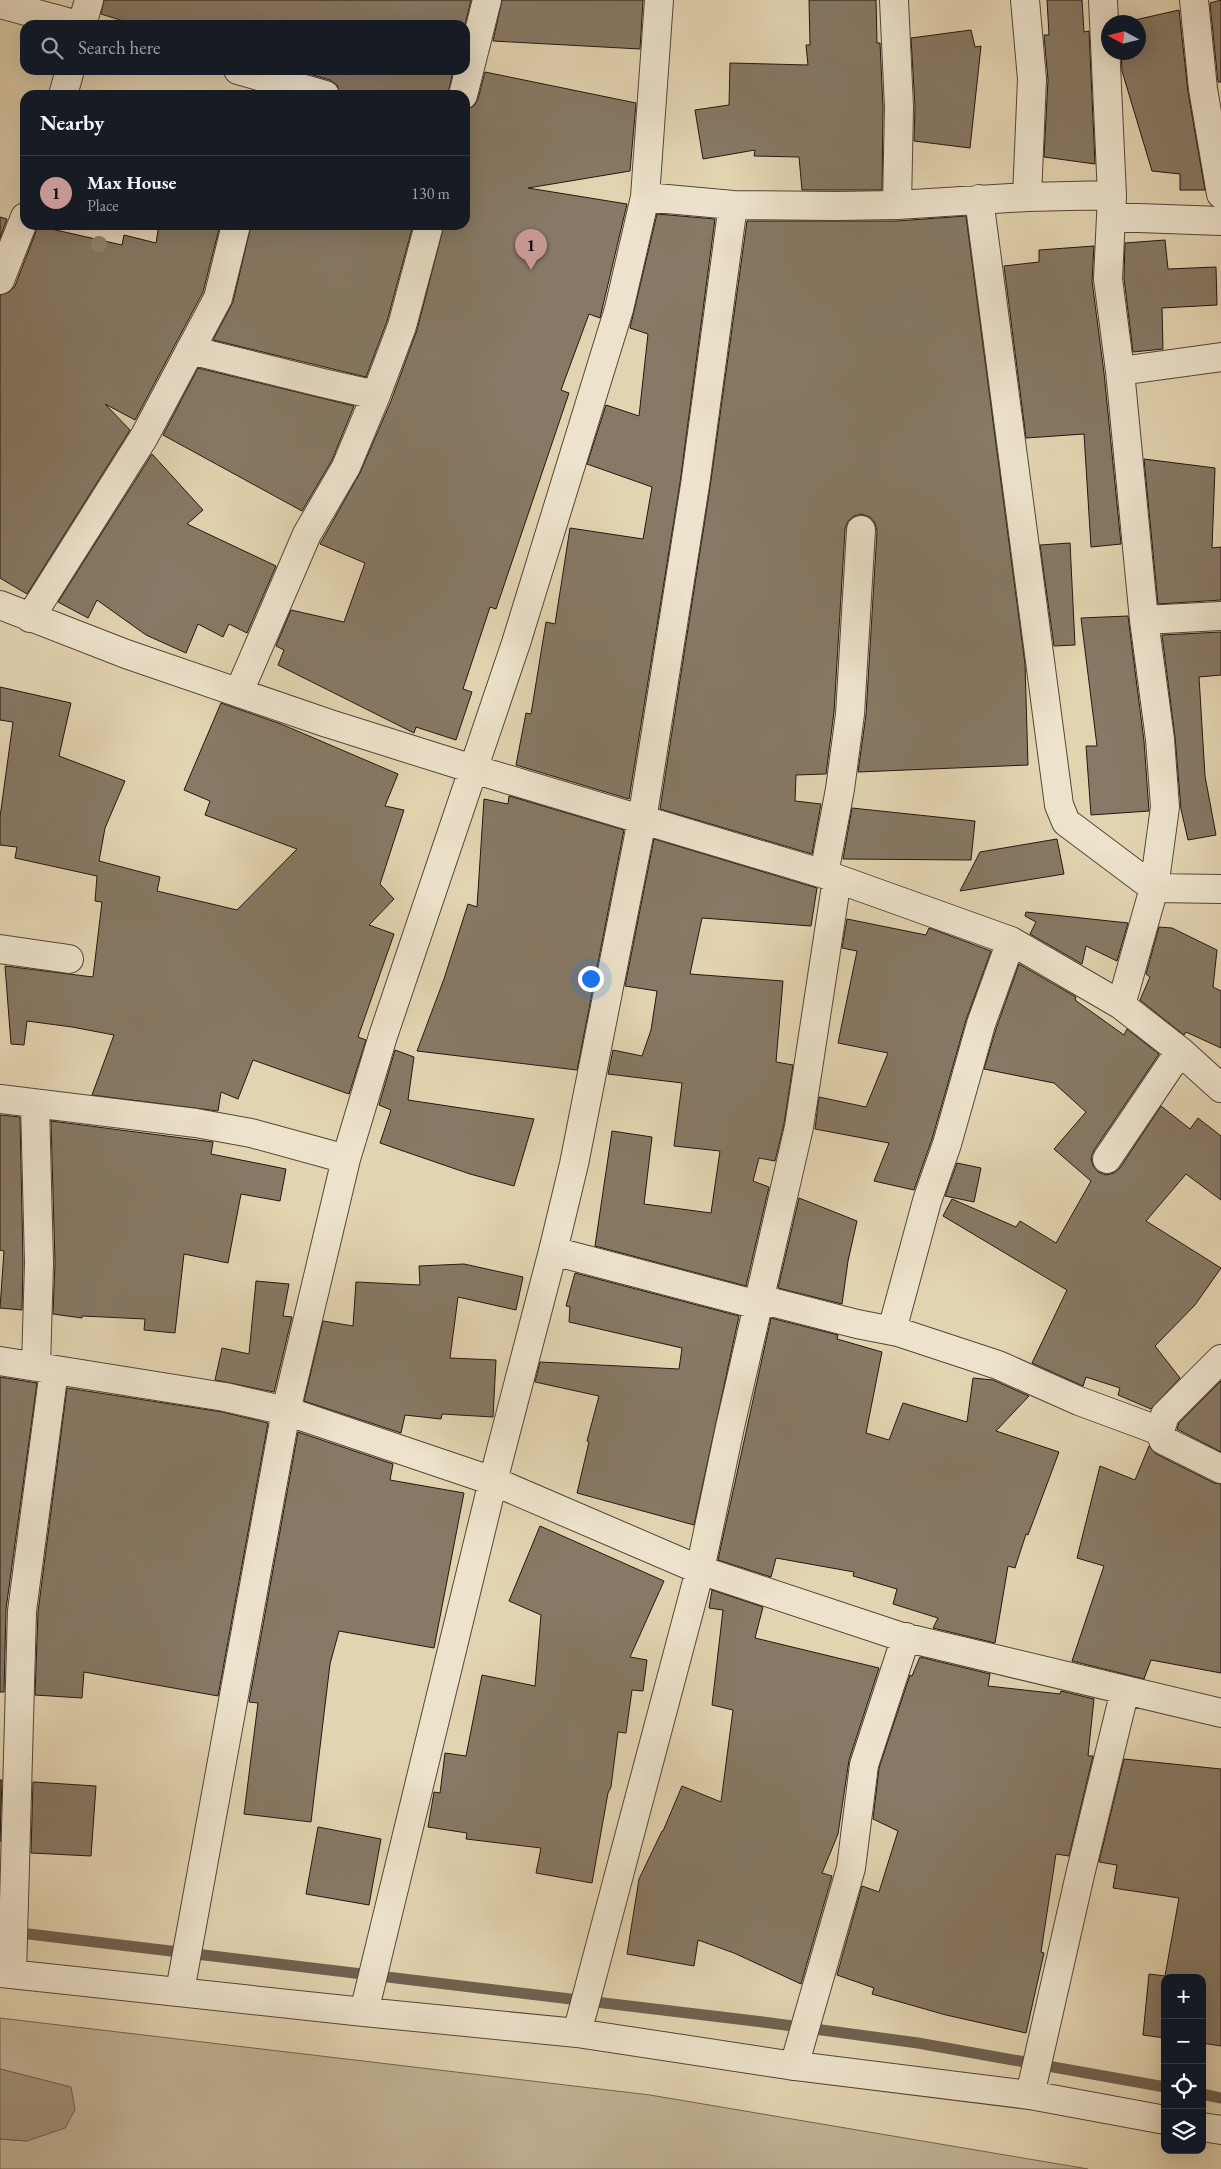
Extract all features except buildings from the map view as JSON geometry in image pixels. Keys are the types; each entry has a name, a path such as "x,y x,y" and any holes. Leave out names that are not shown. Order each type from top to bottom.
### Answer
{"street":[{"path":"83,20 89,0"},
{"path":"470,67 487,0"},
{"path":"180,1991 286,1411 346,1159 383,1036 516,643 619,309 645,197 659,0"},
{"path":"894,0 899,107 896,205"},
{"path":"1025,0 1032,79 1026,197"},
{"path":"1103,0 1112,206 1108,279 1120,371 1144,620 1160,739 1165,807 1154,888 1121,1005"},
{"path":"1194,0 1203,89 1221,194"},
{"path":"0,4 59,20"},
{"path":"64,90 69,75"},
{"path":"464,90 468,75"},
{"path":"251,80 300,90"},
{"path":"645,197 733,205 896,205 1026,197 1112,206 1221,221"},
{"path":"978,199 1059,805 1066,822 1154,888 1221,889"},
{"path":"364,2012 493,1481 554,1251 574,1164 642,820 695,485 733,205"},
{"path":"0,280 20,230"},
{"path":"30,618 144,437 218,298 235,230"},
{"path":"239,692 307,534 346,467 376,395 402,326 428,230"},
{"path":"190,350 376,395"},
{"path":"1120,371 1221,357"},
{"path":"577,2032 700,1570 799,1127 850,714 861,530"},
{"path":"0,605 126,654 327,723 473,770 830,877 1011,941 1121,1005 1180,1051 1221,1088"},
{"path":"1144,620 1221,616"},
{"path":"892,1330 927,1201 947,1144 981,1024 1011,941"},
{"path":"0,949 69,959"},
{"path":"1107,1159 1180,1051"},
{"path":"0,1099 196,1123 251,1133 346,1159"},
{"path":"35,1104 39,1263 45,1368 22,1611 6,1973 364,2012 577,2032 794,2066 1030,2095 1161,2119"},
{"path":"554,1251 759,1302 856,1324 892,1330 998,1366 1079,1401 1160,1431"},
{"path":"1221,1359 1165,1415 1160,1431 1163,1440 1221,1469"},
{"path":"0,1361 225,1397 286,1411 493,1481 700,1570 906,1637 1221,1713"},
{"path":"794,2066 851,1868 864,1765 906,1637"},
{"path":"1030,2095 1080,1875 1125,1690"},
{"path":"1206,2127 1221,2130"}],"shaded area":[{"path":"0,2018 650,2095 1088,2169 0,2169 0,2139 27,2141 70,2087 0,2069"},
{"path":"0,2069 71,2087 75,2110 65,2128 27,2141 0,2139"}],"waterway":[{"path":"12,1932 763,2022 918,2043 1161,2086"},
{"path":"1206,2095 1221,2098"}],"place":[{"name":"Max House","path":"531,270"}]}
